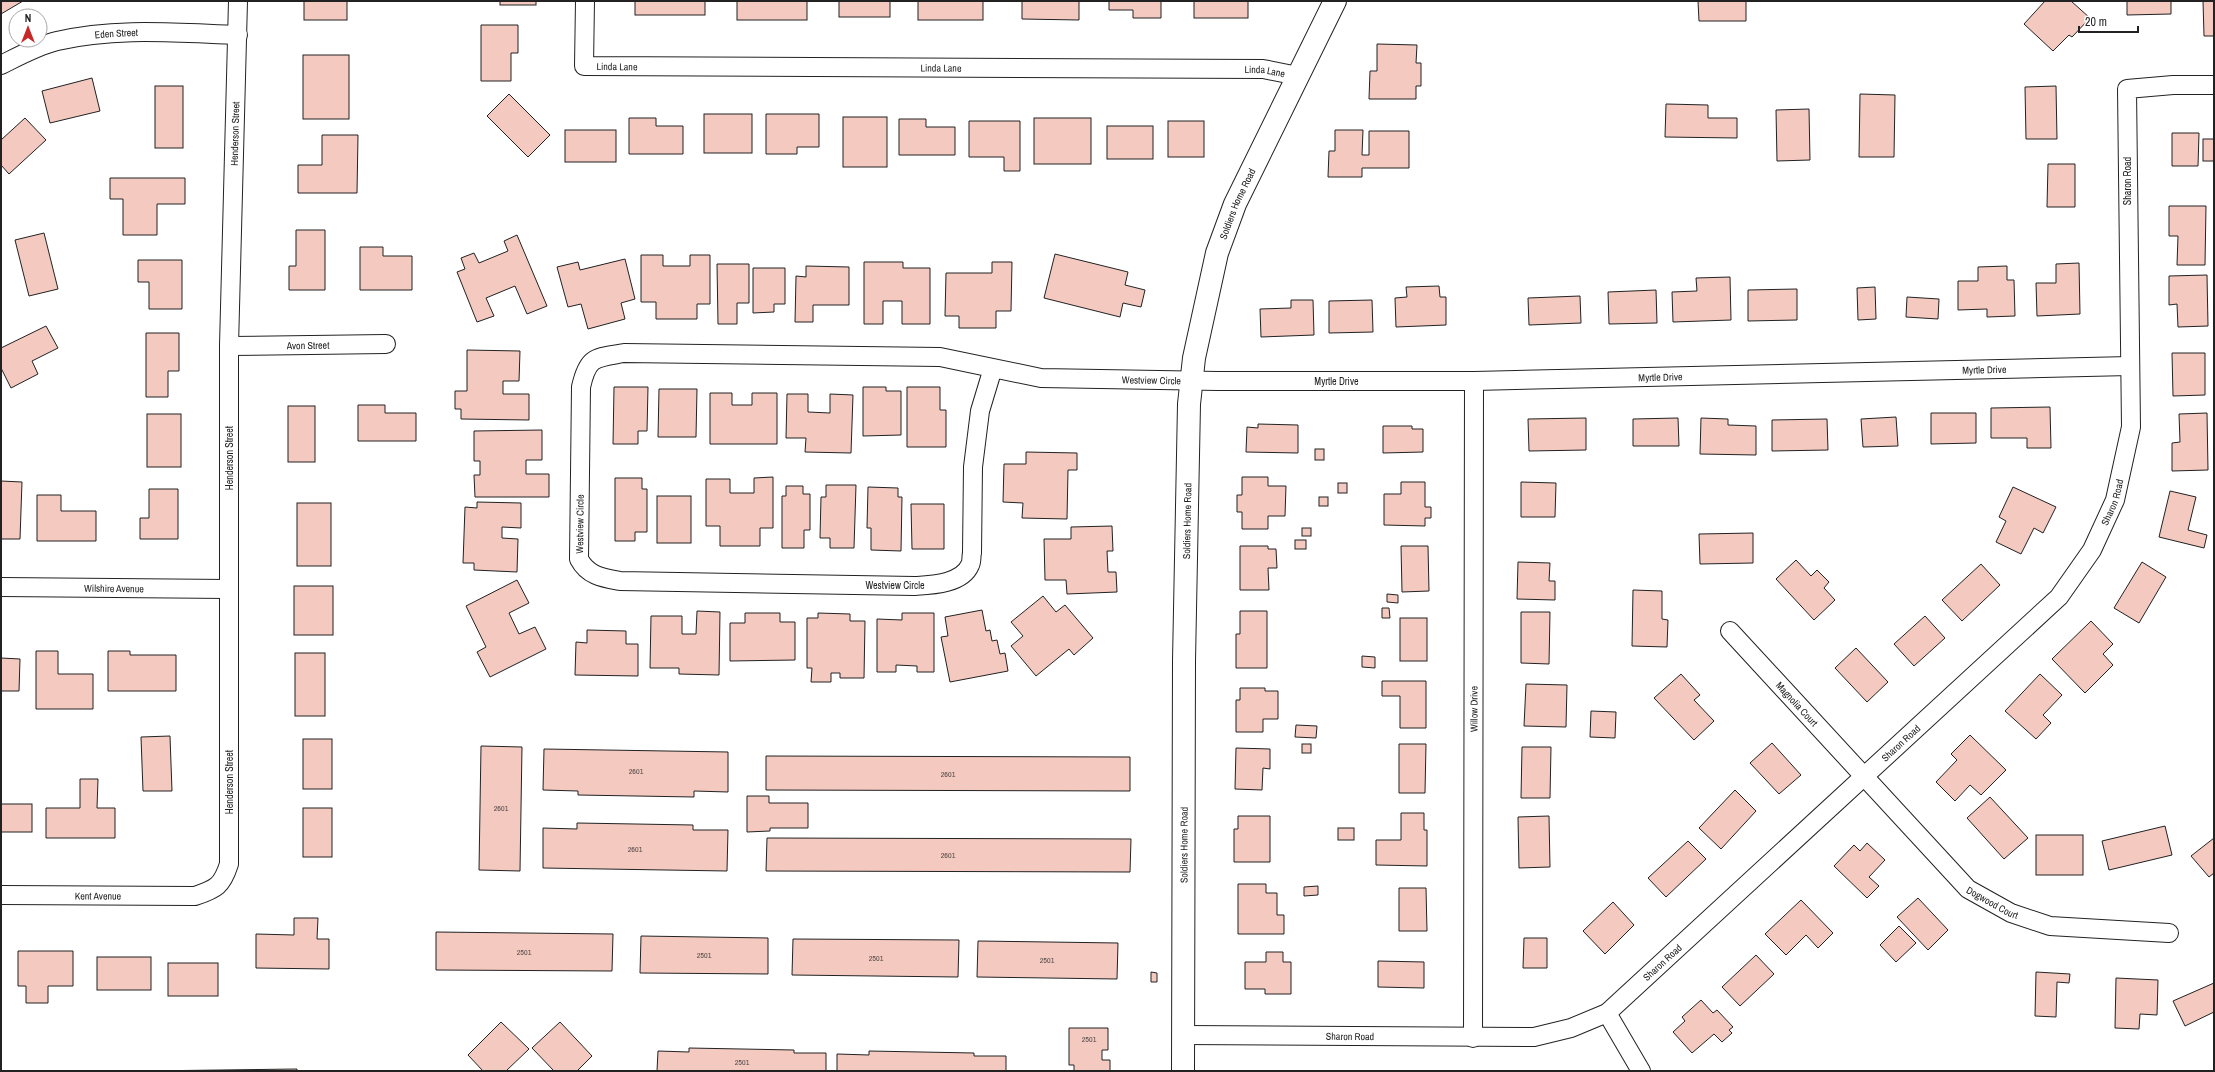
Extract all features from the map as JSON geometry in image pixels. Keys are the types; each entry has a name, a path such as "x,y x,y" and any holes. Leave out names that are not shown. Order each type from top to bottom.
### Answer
{"street":[{"name":"Henderson Street","path":"195,896 211,890 224,879 229,864 229,346 238,1"},
{"name":"Linda Lane","path":"585,1 584,66 1263,69 1298,76"},
{"name":"Soldiers Home Road","path":"1183,1071 1184,661 1191,380 1200,326 1217,253 1235,204 1335,1"},
{"name":"Eden Street","path":"1,65 29,51 50,44 92,35 128,32 238,35"},
{"name":"Sharon Road","path":"1184,1035 1472,1038 1534,1036 1570,1028 1607,1013 2059,597 2092,550 2115,500 2131,427 2127,89 2173,85 2214,85"},
{"name":"Avon Street","path":"229,346 386,344"},
{"name":"Westview Circle","path":"993,368 980,411 973,467 972,553 970,566 956,578 940,584 915,586 620,582 595,575 585,569 579,559 581,387 585,369 592,361 624,354 940,357 1042,378 1191,380"},
{"name":"Myrtle Drive","path":"1191,380 1474,381 2130,366"},
{"name":"Willow Drive","path":"1472,1038 1474,381"},
{"name":"Wilshire Avenue","path":"1,587 228,589"},
{"name":"Magnolia Court","path":"1730,631 1864,776"},
{"name":"Dogwood Court","path":"1864,776 1968,889 2011,912 2050,926 2169,932"},
{"name":"Kent Avenue","path":"1,895 195,896"},
{"path":"1607,1013 1641,1071"}],"building":[{"path":"1,1 23,1 11,8 8,8 8,10 1,14"},
{"path":"304,1 347,1 347,20 304,20"},
{"path":"500,1 536,1 536,5 500,5"},
{"path":"635,1 705,1 705,15 635,15"},
{"path":"737,1 807,1 807,20 737,20"},
{"path":"839,1 890,1 890,17 839,17"},
{"path":"918,1 983,1 983,20 918,20"},
{"path":"1022,1 1079,1 1079,20 1022,19"},
{"path":"1109,1 1161,1 1161,18 1133,18 1133,10 1109,10"},
{"path":"1194,1 1248,1 1248,18 1194,18"},
{"path":"1698,1 1746,1 1746,21 1699,21"},
{"path":"2045,1 2071,1 2090,18 2072,37 2069,35 2053,51 2024,24"},
{"path":"2127,1 2171,1 2171,14 2127,15"},
{"path":"2203,1 2214,1 2214,36 2204,36"},
{"path":"481,25 518,25 518,53 511,53 511,81 481,81"},
{"path":"1377,44 1417,45 1416,63 1421,63 1421,86 1416,86 1416,99 1369,99 1370,71 1377,71"},
{"path":"303,55 349,55 349,119 303,119"},
{"path":"92,78 100,111 50,123 42,91"},
{"path":"155,86 183,86 183,148 155,148"},
{"path":"2056,86 2057,139 2026,139 2025,87"},
{"path":"509,94 550,135 528,157 487,116"},
{"path":"1860,94 1895,95 1894,157 1859,157"},
{"path":"1666,104 1708,105 1708,118 1737,118 1737,138 1665,137"},
{"path":"1809,109 1810,160 1777,161 1776,110"},
{"path":"704,114 752,114 752,153 704,153"},
{"path":"766,114 819,114 819,147 797,147 797,154 766,154"},
{"path":"843,117 887,117 887,167 843,167"},
{"path":"25,118 46,140 9,174 1,165 1,140"},
{"path":"629,118 656,118 656,126 683,126 683,154 629,154"},
{"path":"1034,118 1091,118 1091,164 1034,164"},
{"path":"899,119 926,119 926,127 955,127 955,155 899,155"},
{"path":"969,121 1020,121 1020,171 1004,171 1004,157 969,157"},
{"path":"1168,121 1204,121 1204,157 1168,157"},
{"path":"1107,126 1153,126 1153,159 1107,159"},
{"path":"565,130 616,130 616,162 565,162"},
{"path":"1335,130 1363,130 1362,155 1369,155 1369,131 1409,131 1409,168 1362,168 1362,177 1328,177 1329,151 1335,151"},
{"path":"2172,133 2199,133 2198,166 2172,166"},
{"path":"322,135 358,135 357,193 298,193 298,165 322,165"},
{"path":"2203,139 2214,139 2214,161 2203,161"},
{"path":"2048,164 2075,164 2075,207 2047,207"},
{"path":"110,178 185,178 185,204 157,204 157,235 123,235 123,199 110,199"},
{"path":"2169,206 2206,206 2205,265 2177,265 2178,236 2169,236"},
{"path":"296,230 325,230 325,290 289,290 289,266 296,266"},
{"path":"44,233 58,289 29,296 15,240"},
{"path":"517,235 547,306 527,314 515,286 486,298 494,316 477,322 457,272 465,269 461,258 474,253 479,263 508,251 504,241"},
{"path":"360,247 383,247 383,256 412,256 412,290 360,290"},
{"path":"1055,254 1128,272 1125,285 1145,290 1141,307 1123,303 1120,317 1044,298"},
{"path":"641,255 663,255 663,266 690,266 690,255 710,255 710,304 697,304 697,319 656,319 656,302 641,302"},
{"path":"625,259 635,299 621,303 625,319 588,329 581,304 568,307 557,267 578,262 580,270"},
{"path":"138,260 182,260 182,309 149,309 149,282 138,282"},
{"path":"864,262 903,262 903,268 930,268 930,324 902,324 902,301 883,301 883,324 864,324"},
{"path":"992,262 1012,262 1011,311 996,311 996,328 959,328 959,316 945,316 946,273 992,273"},
{"path":"2079,263 2080,314 2037,316 2036,283 2056,283 2056,264"},
{"path":"717,264 749,264 749,303 737,303 737,324 718,324"},
{"path":"806,266 849,267 849,305 813,305 813,322 795,322 796,276 806,277"},
{"path":"2007,266 2007,280 2014,280 2015,316 1987,317 1987,309 1958,310 1958,281 1978,281 1978,267"},
{"path":"753,268 785,268 785,304 774,304 774,312 753,313"},
{"path":"2207,275 2208,326 2178,327 2177,304 2169,305 2169,276"},
{"path":"1730,277 1731,320 1673,322 1672,292 1697,291 1696,278"},
{"path":"1439,286 1440,297 1446,297 1446,325 1396,327 1395,298 1407,297 1406,287"},
{"path":"1875,287 1876,319 1858,320 1857,288"},
{"path":"1797,289 1797,320 1748,321 1748,290"},
{"path":"1656,290 1657,323 1609,324 1608,292"},
{"path":"1580,296 1581,323 1529,325 1528,298"},
{"path":"1907,297 1939,299 1938,319 1906,317"},
{"path":"1291,300 1313,300 1314,335 1261,337 1260,309 1291,308"},
{"path":"1372,300 1373,332 1329,333 1329,301"},
{"path":"46,326 58,348 32,361 38,374 11,388 1,368 1,348"},
{"path":"146,333 179,333 179,371 168,371 168,397 146,397"},
{"path":"467,350 520,351 519,381 503,381 503,394 529,394 529,420 461,419 461,409 455,409 455,391 467,391"},
{"path":"2172,353 2205,353 2205,395 2173,396"},
{"path":"614,387 648,387 647,431 638,431 638,444 613,444"},
{"path":"863,387 886,387 886,391 901,391 901,435 863,436"},
{"path":"907,387 940,387 940,410 946,410 946,447 907,447"},
{"path":"659,389 697,389 696,437 658,437"},
{"path":"710,393 732,393 732,405 752,405 752,393 777,393 777,444 710,444"},
{"path":"787,394 808,394 808,412 830,413 830,394 853,395 851,453 805,452 806,438 786,438"},
{"path":"358,405 385,405 385,413 416,413 416,441 358,441"},
{"path":"288,406 315,406 315,462 288,462"},
{"path":"2050,407 2051,448 2027,448 2027,438 1991,438 1991,408"},
{"path":"1931,413 1976,413 1976,443 1931,444"},
{"path":"2207,413 2208,470 2172,471 2172,443 2180,442 2179,414"},
{"path":"147,414 181,414 181,467 147,467"},
{"path":"1896,417 1898,446 1863,447 1861,419"},
{"path":"1586,418 1586,450 1529,451 1528,419"},
{"path":"1678,418 1679,446 1633,446 1633,419"},
{"path":"1701,418 1728,419 1728,425 1756,426 1756,455 1700,454"},
{"path":"1827,419 1828,450 1772,451 1772,420"},
{"path":"1258,424 1298,425 1298,453 1246,452 1247,427 1258,428"},
{"path":"1383,426 1412,426 1412,429 1423,429 1423,452 1383,453"},
{"path":"542,430 542,460 526,460 526,474 549,474 549,497 475,497 474,475 480,475 480,461 474,461 474,431"},
{"path":"1315,449 1324,449 1324,460 1315,460"},
{"path":"1026,452 1077,453 1077,470 1068,470 1067,519 1022,518 1023,503 1003,502 1004,464 1026,464"},
{"path":"773,477 773,528 760,528 760,546 720,546 720,526 706,526 706,479 730,479 730,493 754,493 754,478"},
{"path":"1242,477 1268,477 1268,486 1286,486 1285,516 1268,516 1268,529 1242,529 1242,512 1237,512 1237,495 1242,495"},
{"path":"615,478 642,478 642,489 647,489 647,532 635,532 635,541 615,541"},
{"path":"1,481 22,482 20,539 1,539"},
{"path":"1401,482 1425,482 1425,507 1431,507 1431,518 1425,518 1425,526 1384,525 1384,494 1401,494"},
{"path":"1521,482 1556,483 1555,517 1521,517"},
{"path":"1338,483 1347,483 1347,493 1338,493"},
{"path":"826,485 856,485 854,548 830,548 830,538 820,538 821,497 826,497"},
{"path":"786,486 803,486 803,494 810,494 810,530 804,530 804,548 782,548 782,496 786,496"},
{"path":"868,487 898,488 898,497 902,497 901,551 871,550 871,528 867,528"},
{"path":"2013,487 2056,507 2043,533 2034,528 2021,554 1996,542 2006,521 1999,517"},
{"path":"149,489 178,489 178,539 140,539 140,518 149,518"},
{"path":"2170,491 2196,497 2188,530 2207,535 2204,548 2159,537"},
{"path":"37,495 61,495 61,511 96,511 96,541 37,541"},
{"path":"657,496 691,496 691,543 657,543"},
{"path":"1319,497 1328,497 1328,506 1319,506"},
{"path":"477,502 521,503 521,528 502,527 502,538 518,539 517,572 474,570 474,563 463,563 465,507 477,508"},
{"path":"297,503 331,503 331,566 297,566"},
{"path":"911,504 944,504 944,549 912,549"},
{"path":"1112,526 1113,551 1107,551 1108,572 1116,572 1117,592 1067,594 1066,580 1045,580 1044,539 1071,539 1071,527"},
{"path":"1302,528 1311,528 1311,536 1302,536"},
{"path":"1753,533 1753,563 1700,564 1699,534"},
{"path":"1295,540 1306,540 1306,549 1295,549"},
{"path":"1240,546 1268,546 1268,549 1276,549 1277,568 1268,568 1269,590 1240,590"},
{"path":"1401,546 1428,546 1429,591 1402,592"},
{"path":"1796,560 1811,576 1817,570 1829,582 1824,588 1835,600 1814,620 1776,579"},
{"path":"1518,562 1550,563 1549,581 1555,581 1555,600 1517,599"},
{"path":"2142,562 2166,577 2139,623 2114,608"},
{"path":"1981,564 2000,585 1962,621 1942,600"},
{"path":"517,580 529,603 509,613 519,634 535,627 546,649 490,677 477,652 486,647 466,606"},
{"path":"294,586 333,586 333,635 294,635"},
{"path":"1633,590 1662,591 1662,619 1668,620 1667,647 1632,646"},
{"path":"1387,594 1398,595 1398,603 1387,602"},
{"path":"1043,596 1056,612 1065,605 1093,638 1074,655 1069,649 1036,676 1011,646 1023,636 1011,622"},
{"path":"1382,608 1389,608 1390,618 1382,618"},
{"path":"982,610 986,631 990,630 992,641 997,640 1000,654 1005,653 1008,671 950,682 941,637 948,636 945,617"},
{"path":"697,611 720,612 719,675 679,674 679,668 650,668 651,616 682,616 682,634 696,634"},
{"path":"1240,611 1267,611 1267,668 1236,668 1236,634 1240,634"},
{"path":"1521,612 1550,612 1549,664 1521,663"},
{"path":"745,613 780,613 780,622 795,622 795,660 730,661 730,623 745,623"},
{"path":"818,613 850,614 850,621 865,621 864,678 840,678 840,673 831,673 831,682 811,682 812,668 807,668 807,618 818,618"},
{"path":"902,613 934,613 934,672 917,672 917,666 896,665 896,672 877,672 877,619 902,620"},
{"path":"1925,616 1945,638 1914,666 1894,644"},
{"path":"1400,618 1427,618 1427,661 1400,661"},
{"path":"2091,621 2113,644 2103,654 2113,665 2085,693 2052,659"},
{"path":"587,630 626,631 626,644 638,644 638,676 575,675 576,642 587,643"},
{"path":"1856,648 1888,682 1867,702 1835,668"},
{"path":"36,651 58,651 58,674 93,674 93,709 36,709"},
{"path":"108,651 130,651 130,655 176,655 176,691 108,691"},
{"path":"295,653 325,653 325,716 295,716"},
{"path":"1362,656 1375,657 1375,668 1362,667"},
{"path":"1,658 20,659 19,691 1,691"},
{"path":"1681,674 1700,695 1694,700 1714,721 1694,740 1654,698"},
{"path":"2040,674 2062,695 2043,715 2051,723 2036,739 2005,711"},
{"path":"1382,681 1426,681 1426,728 1400,728 1400,696 1382,696"},
{"path":"1526,684 1567,685 1566,727 1524,726"},
{"path":"1240,688 1265,688 1265,691 1278,691 1278,719 1263,719 1263,732 1236,732 1236,700 1240,700"},
{"path":"1591,711 1616,712 1615,738 1590,737"},
{"path":"1296,725 1317,726 1316,738 1295,737"},
{"path":"1970,735 2006,770 1981,795 1970,785 1955,801 1936,782 1957,760 1951,754"},
{"path":"170,736 172,791 143,791 141,737"},
{"path":"303,739 332,739 332,789 303,789"},
{"path":"1772,743 1801,775 1779,794 1750,763"},
{"path":"1302,744 1311,744 1311,753 1302,753"},
{"path":"1399,744 1426,744 1425,793 1399,793"},
{"path":"481,746 522,747 520,871 479,870"},
{"path":"1522,747 1551,747 1550,798 1521,798"},
{"path":"1236,748 1270,749 1270,769 1263,768 1262,790 1235,789"},
{"path":"544,749 728,752 728,792 694,791 694,797 578,795 578,791 543,790"},
{"path":"766,756 1130,757 1130,791 766,790"},
{"path":"80,779 98,779 97,808 115,808 115,838 46,838 46,808 80,808"},
{"path":"1735,790 1756,811 1721,849 1699,828"},
{"path":"747,796 769,796 769,803 808,803 808,828 770,828 770,831 747,832"},
{"path":"1990,797 2028,838 2004,859 1967,818"},
{"path":"1,804 32,804 32,832 1,832"},
{"path":"303,808 332,808 332,857 303,857"},
{"path":"1401,813 1424,813 1424,830 1427,830 1427,866 1376,865 1376,840 1401,840"},
{"path":"1238,816 1270,816 1270,862 1234,862 1234,829 1238,829"},
{"path":"1549,816 1550,867 1519,868 1518,817"},
{"path":"577,823 693,825 693,830 728,830 727,871 543,868 543,828 577,829"},
{"path":"2165,826 2172,855 2109,870 2102,841"},
{"path":"1338,828 1354,828 1354,840 1338,840"},
{"path":"2036,835 2083,835 2083,875 2036,875"},
{"path":"767,838 1131,839 1130,872 766,871"},
{"path":"2214,838 2214,873 2209,877 2191,856"},
{"path":"1688,841 1706,859 1666,897 1648,878"},
{"path":"1867,843 1885,860 1869,877 1879,886 1867,898 1834,866 1854,845 1860,851"},
{"path":"1238,884 1266,884 1266,893 1277,893 1277,915 1284,915 1284,934 1238,934"},
{"path":"1318,886 1318,895 1304,896 1304,887"},
{"path":"1399,888 1426,888 1427,931 1399,931"},
{"path":"1918,898 1948,930 1928,950 1897,917"},
{"path":"1801,900 1833,933 1818,948 1806,935 1786,955 1765,934"},
{"path":"1613,902 1634,925 1605,954 1583,931"},
{"path":"294,918 318,918 317,939 329,939 329,969 256,968 256,934 294,935"},
{"path":"1899,926 1916,943 1896,962 1880,945"},
{"path":"436,932 613,934 612,971 436,970"},
{"path":"641,936 768,938 768,974 640,973"},
{"path":"1524,938 1547,938 1547,968 1523,968"},
{"path":"793,939 959,940 958,977 792,975"},
{"path":"978,941 1118,943 1117,979 977,977"},
{"path":"18,951 73,951 73,986 48,986 48,1003 26,1003 26,986 18,986"},
{"path":"1266,952 1283,952 1283,962 1291,962 1291,994 1265,994 1265,989 1245,989 1245,962 1266,962"},
{"path":"1756,955 1774,974 1740,1006 1722,987"},
{"path":"97,957 151,957 151,990 97,990"},
{"path":"1378,961 1424,962 1424,988 1378,987"},
{"path":"168,963 218,963 218,996 168,996"},
{"path":"1151,972 1157,973 1157,982 1151,982"},
{"path":"2036,972 2070,974 2069,983 2057,982 2056,1017 2035,1016"},
{"path":"2116,978 2158,980 2157,1015 2140,1014 2139,1029 2115,1028"},
{"path":"2214,983 2214,1012 2185,1026 2173,1001"},
{"path":"1701,1000 1713,1013 1717,1010 1733,1027 1729,1030 1732,1033 1722,1042 1714,1034 1692,1053 1673,1032 1685,1021 1682,1017"},
{"path":"501,1022 529,1049 506,1071 483,1071 468,1055"},
{"path":"560,1022 592,1056 577,1071 554,1071 532,1048"},
{"path":"1069,1028 1108,1028 1108,1050 1102,1050 1102,1060 1110,1060 1110,1071 1074,1071 1074,1065 1069,1065"},
{"path":"689,1048 794,1050 794,1053 826,1053 826,1071 657,1071 658,1051 689,1052"},
{"path":"869,1051 974,1053 974,1056 1006,1056 1006,1071 837,1071 837,1054 869,1055"},
{"path":"297,1069 297,1071 144,1071"}]}
